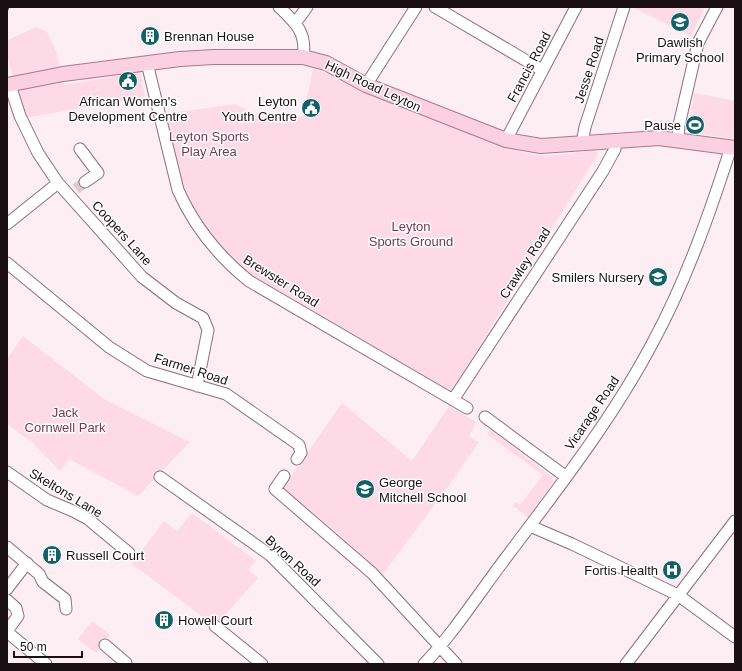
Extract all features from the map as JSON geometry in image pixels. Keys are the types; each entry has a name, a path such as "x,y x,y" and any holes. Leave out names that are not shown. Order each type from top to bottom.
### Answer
{"main road":[{"name":"High Road Leyton","path":"9,85 63,74 147,63 213,57 303,57 326,63 366,85 431,112 506,140 542,146 659,138 733,147"}],"street":[{"path":"279,7 296,22 304,41 303,57"},
{"path":"296,22 307,7"},
{"path":"366,85 416,7"},
{"path":"435,7 542,70"},
{"name":"Francis Road","path":"506,140 576,7"},
{"name":"Jesse Road","path":"582,143 585,127 624,7"},
{"path":"678,141 679,125 698,43 717,7"},
{"name":"Brewster Road","path":"147,63 178,190 195,221 220,255 249,281 467,408"},
{"name":"Coopers Lane","path":"9,85 20,116 38,153 58,183 72,192 109,239 142,277 176,302 203,318 208,330 198,386"},
{"name":"Crawley Road","path":"453,400 603,171 614,149 616,140"},
{"name":"Vicarage Road","path":"424,664 530,526 610,414 653,342 666,315 700,236 733,147"},
{"path":"80,149 98,173 85,182"},
{"path":"7,224 58,183"},
{"name":"Farmer Road","path":"7,263 109,347 147,371 226,394 300,445 301,453 297,459"},
{"path":"485,418 565,476"},
{"name":"Skeltons Lane","path":"7,472 47,500 74,511 88,519 129,553"},
{"path":"284,476 275,489 299,508 372,573 456,664"},
{"name":"Byron Road","path":"160,477 270,555 378,664"},
{"path":"626,664 735,521"},
{"path":"530,526 572,544 678,596 735,637"},
{"path":"7,547 39,574 43,582 65,599 66,609"},
{"path":"7,588 27,563"},
{"path":"7,600 16,608 18,616 7,632 46,664"},
{"path":"215,626 262,664"},
{"path":"105,645 126,663 125,664"}],"shaded area":[{"name":"Dawlish Primary School","path":"632,7 705,7 691,36"},
{"path":"36,27 47,32 56,51 64,85 140,72 145,97 24,118 7,55 7,47 8,40"},
{"path":"694,93 735,101 735,139 688,132"},
{"name":"George Mitchell School","path":"342,403 412,461 449,406 476,422 469,437 479,442 450,484 383,574 334,530 283,488"},
{"path":"192,513 256,561 248,570 258,578 215,626 132,564 164,521 177,531"}],"green space":[{"name":"Leyton Sports Ground","path":"313,69 324,72 524,153 550,155 595,150 598,154 451,392 246,273 210,236 198,219 188,200 179,176 164,114 235,104 261,117 303,117"},
{"name":"Jack Cornwell Park","path":"23,336 104,399 190,442 138,496 69,459 60,471 33,443 7,424 7,359"},
{"path":"491,430 552,477 553,482 528,517 513,506 516,502 520,505 543,475 487,434"},
{"path":"92,621 110,635 96,653 78,639"}],"tunnel":[{"path":"76,189 85,182"}],"place":[{"name":"Dawlish Primary School","path":"680,22"},
{"name":"Brennan House","path":"150,36"},
{"name":"African Women's Development Centre","path":"128,81"},
{"name":"Leyton Youth Centre","path":"311,108"},
{"name":"Pause","path":"695,125"},
{"name":"Smilers Nursery","path":"658,277"},
{"name":"George Mitchell School","path":"365,489"},
{"name":"Russell Court","path":"52,555"},
{"name":"Fortis Health","path":"672,570"},
{"name":"Howell Court","path":"164,620"}],"park label":[{"name":"Leyton Sports Play Area","path":"209,144"}]}
